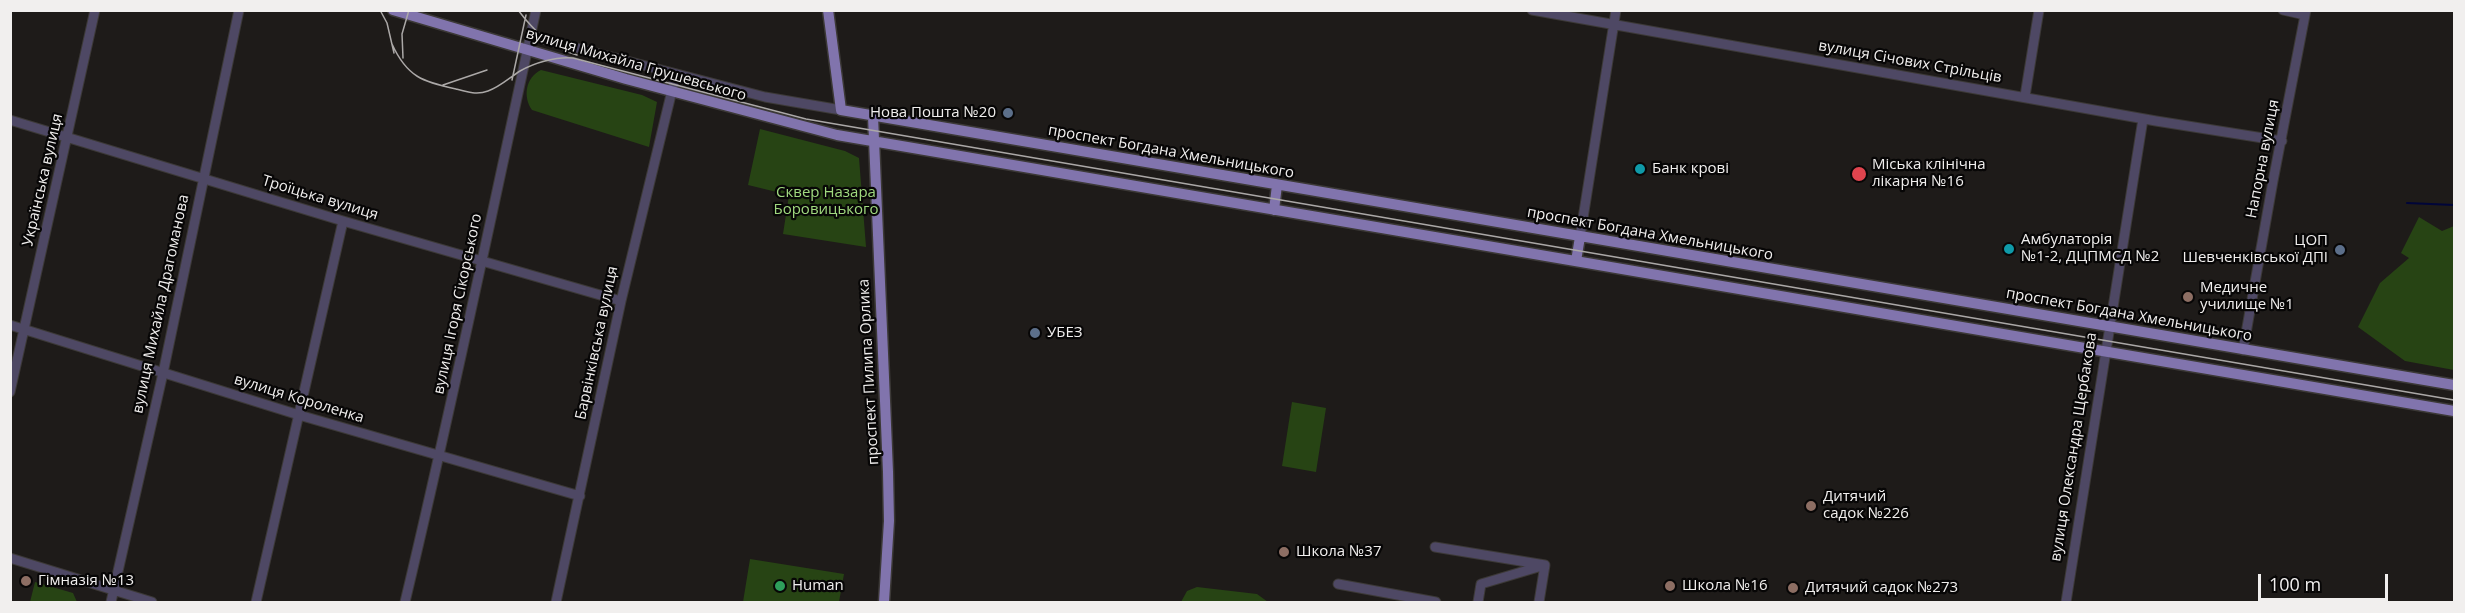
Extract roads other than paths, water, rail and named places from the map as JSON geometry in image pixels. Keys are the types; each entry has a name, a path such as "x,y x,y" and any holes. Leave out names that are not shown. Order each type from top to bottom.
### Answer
{"main road":[{"name":"вулиця Михайла Грушевського","path":"393,10 810,129 873,141"},
{"path":"828,10 841,110"},
{"name":"проспект Богдана Хмельницького","path":"841,110 2454,385"},
{"name":"проспект Пилипа Орлика","path":"873,116 888,472 889,521 884,603"},
{"path":"873,141 2454,411"},
{"path":"1274,210 1277,185"},
{"path":"1576,261 1580,237"}],"street":[{"name":"Українська вулиця","path":"10,392 95,10"},
{"name":"вулиця Михайла Драгоманова","path":"111,603 163,373 239,10"},
{"name":"вулиця Ігоря Сікорського","path":"405,603 440,456 537,10"},
{"name":"вулиця Січових Стрільців","path":"1532,10 1613,27 2282,141"},
{"path":"1580,237 1616,10"},
{"path":"2025,96 2039,10"},
{"path":"2283,10 2306,13"},
{"name":"Напорна вулиця","path":"2243,350 2306,13"},
{"name":"вулиця Михайла Грушевського","path":"531,36 765,97 841,110"},
{"name":"Барвінківська вулиця","path":"556,603 621,301 676,74"},
{"name":"вулиця Олександра Щербакова","path":"2066,603 2144,119"},
{"name":"Троїцька вулиця","path":"10,120 343,221 621,301"},
{"path":"256,603 343,221"},
{"name":"вулиця Короленка","path":"10,325 299,415 580,496"},
{"path":"1435,547 1545,565"},
{"path":"10,558 152,603"},
{"path":"1478,603 1481,584 1545,565"},
{"path":"1539,603 1545,565"},
{"path":"1338,584 1436,603"}],"waterway":[{"path":"2407,203 2454,205"}],"tram line":[{"path":"380,10 387,23 394,53"},
{"path":"403,58 402,34 409,10"},
{"path":"518,10 544,38 559,48 577,55"},
{"path":"512,80 526,15"},
{"path":"392,44 404,64 417,76 434,84 468,92 480,93 492,89 520,71 539,63 553,59 573,58 806,119 2454,400"},
{"path":"443,85 487,70"}],"place":[{"name":"Нова Пошта №20","path":"1008,113"},
{"name":"Банк крові","path":"1640,169"},
{"name":"Міська клінічна лікарня №16","path":"1859,174"},
{"name":"Амбулаторія №1-2, ДЦПМСД №2","path":"2009,249"},
{"name":"ЦОП Шевченківської ДПІ","path":"2340,250"},
{"name":"Медичне училище №1","path":"2188,297"},
{"name":"УБЕЗ","path":"1035,333"},
{"name":"Дитячий садок №226","path":"1811,506"},
{"name":"Школа №37","path":"1284,552"},
{"name":"Гімназія №13","path":"26,581"},
{"name":"Human","path":"780,586"},
{"name":"Школа №16","path":"1670,586"},
{"name":"Дитячий садок №273","path":"1793,588"}],"park label":[{"name":"Сквер Назара Боровицького","path":"826,202"}]}
